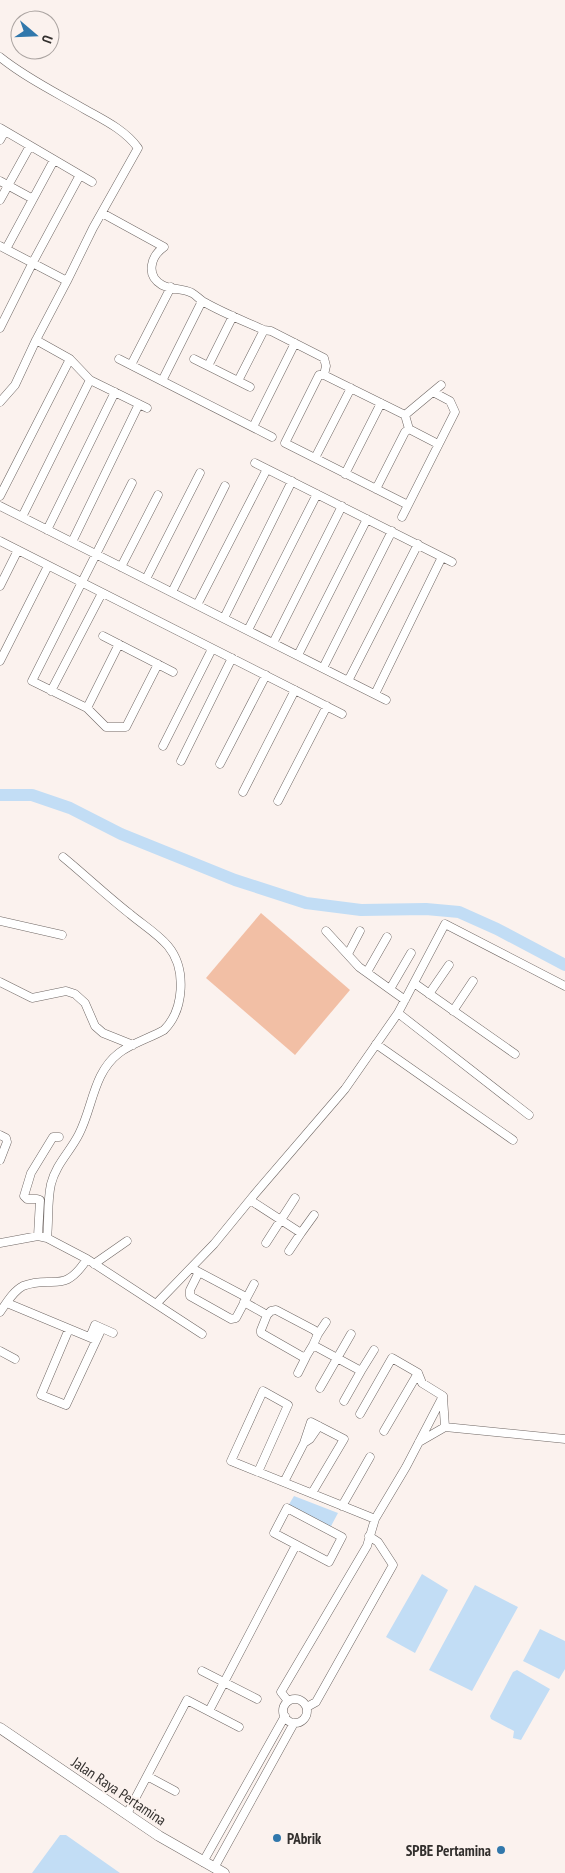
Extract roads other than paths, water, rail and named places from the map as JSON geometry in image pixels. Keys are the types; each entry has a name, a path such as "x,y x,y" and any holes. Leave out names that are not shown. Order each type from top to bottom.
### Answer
{"main road":[{"name":"Jalan Raya Pertamina","path":"0,1728 159,1836 224,1873"}],"street":[{"path":"0,57 36,81 113,126 132,139 138,148 66,281 15,385 0,402"},
{"path":"0,140 2,130 92,182"},
{"path":"0,200 30,146"},
{"path":"54,160 3,248 66,281"},
{"path":"0,328 32,262 80,175"},
{"path":"0,181 33,199"},
{"path":"102,213 164,247 157,252 152,261 151,269 154,277 162,285 191,292 202,301 264,330 271,331 324,358 326,366 324,374"},
{"path":"131,365 170,287"},
{"path":"162,381 202,301"},
{"path":"208,366 233,316"},
{"path":"238,381 264,330"},
{"path":"36,340 70,359 90,380 147,408"},
{"path":"253,427 295,343"},
{"path":"0,496 70,359"},
{"path":"119,359 272,437"},
{"path":"194,359 250,388"},
{"path":"408,505 285,443 319,375 324,374 405,415 409,430 438,444"},
{"path":"22,517 90,380"},
{"path":"405,415 441,384"},
{"path":"315,458 351,388"},
{"path":"47,530 115,392"},
{"path":"402,517 455,412 450,401 433,392"},
{"path":"346,474 381,403"},
{"path":"72,542 139,404"},
{"path":"376,489 405,432 409,430"},
{"path":"255,463 452,562"},
{"path":"197,604 267,469"},
{"path":"146,579 200,473"},
{"path":"224,618 292,481"},
{"path":"132,483 32,681 87,708 106,727 126,727 158,664"},
{"path":"172,592 225,486"},
{"path":"248,630 317,494"},
{"path":"121,567 158,495"},
{"path":"0,506 386,700"},
{"path":"273,643 342,506"},
{"path":"298,655 367,519"},
{"path":"323,668 392,531"},
{"path":"0,542 342,714"},
{"path":"348,681 418,544"},
{"path":"0,586 18,550"},
{"path":"375,694 442,557"},
{"path":"0,661 48,566"},
{"path":"51,690 102,593"},
{"path":"104,636 173,672"},
{"path":"87,708 118,644"},
{"path":"163,746 212,648"},
{"path":"181,761 232,658"},
{"path":"220,764 266,675"},
{"path":"243,792 295,690"},
{"path":"278,801 327,706"},
{"path":"47,1238 48,1202 51,1184 59,1164 78,1136 85,1121 92,1095 102,1071 119,1053 164,1031 177,1010 181,991 179,967 169,947 151,928 130,914 63,857"},
{"path":"0,921 62,935"},
{"path":"156,1304 214,1244 345,1089 406,1000 443,926 447,924 565,986"},
{"path":"326,931 359,967 406,1000"},
{"path":"348,954 360,931"},
{"path":"367,972 387,937"},
{"path":"390,989 411,953"},
{"path":"429,994 449,965"},
{"path":"0,982 32,998 66,990 75,994 85,1003 95,1026 103,1033 133,1045"},
{"path":"453,1010 473,982"},
{"path":"414,983 515,1054"},
{"path":"398,1012 529,1115"},
{"path":"376,1044 513,1140"},
{"path":"0,1135 6,1138 7,1142 0,1160"},
{"path":"38,1236 40,1200 37,1198 27,1199 24,1196 31,1173 53,1137 59,1137"},
{"path":"266,1243 296,1198"},
{"path":"250,1200 301,1233"},
{"path":"289,1251 314,1214"},
{"path":"0,1243 38,1236 47,1238 91,1261 202,1334"},
{"path":"0,1312 17,1290 23,1286 36,1283 63,1282 72,1278 91,1261 127,1241"},
{"path":"191,1268 267,1315"},
{"path":"199,1272 190,1290 190,1296 231,1320 236,1318 254,1284"},
{"path":"7,1303 93,1338"},
{"path":"306,1357 262,1333 261,1330 267,1315 271,1311 276,1310 318,1334"},
{"path":"298,1374 326,1322"},
{"path":"69,1329 41,1395 66,1405 93,1338 95,1325 113,1333"},
{"path":"320,1388 351,1334"},
{"path":"314,1344 361,1371"},
{"path":"0,1350 15,1359"},
{"path":"344,1402 374,1350"},
{"path":"360,1414 392,1358 418,1373 422,1383 443,1396"},
{"path":"384,1431 418,1373"},
{"path":"258,1472 288,1405 263,1391 231,1461 258,1472 284,1482 312,1494 375,1519"},
{"path":"443,1396 445,1427"},
{"path":"288,1701 281,1692 366,1546 375,1519 406,1467 443,1396"},
{"path":"284,1482 304,1443 310,1440 319,1426 344,1439 312,1494"},
{"path":"417,1443 445,1427 565,1439"},
{"path":"342,1506 370,1457"},
{"path":"287,1508 342,1537 329,1562 296,1544 274,1533 287,1508"},
{"path":"307,1707 316,1702 393,1565 378,1542 370,1536"},
{"path":"209,1712 296,1544"},
{"path":"202,1671 257,1699"},
{"path":"203,1862 284,1716 284,1708 288,1701 295,1699 303,1701 307,1707 307,1715 302,1721 294,1723 284,1716"},
{"path":"127,1814 187,1700 240,1727"},
{"path":"214,1868 294,1723"},
{"path":"147,1776 175,1790"}],"water":[{"path":"294,1496 338,1513 330,1528 288,1506"},
{"path":"422,1574 448,1590 415,1653 386,1637"},
{"path":"475,1585 518,1607 472,1691 429,1670"},
{"path":"540,1629 565,1641 565,1669 559,1679 523,1661"},
{"path":"517,1670 550,1689 521,1740 513,1738 514,1731 491,1719 490,1716 513,1672"},
{"path":"60,1835 66,1835 120,1873 32,1873"}],"waterway":[{"path":"0,795 32,795 70,808 121,834 235,880 306,903 361,910 426,909 459,912 497,929 565,965"}],"place":[{"name":"PAbrik","path":"277,1838"},
{"name":"SPBE Pertamina","path":"501,1850"}]}
